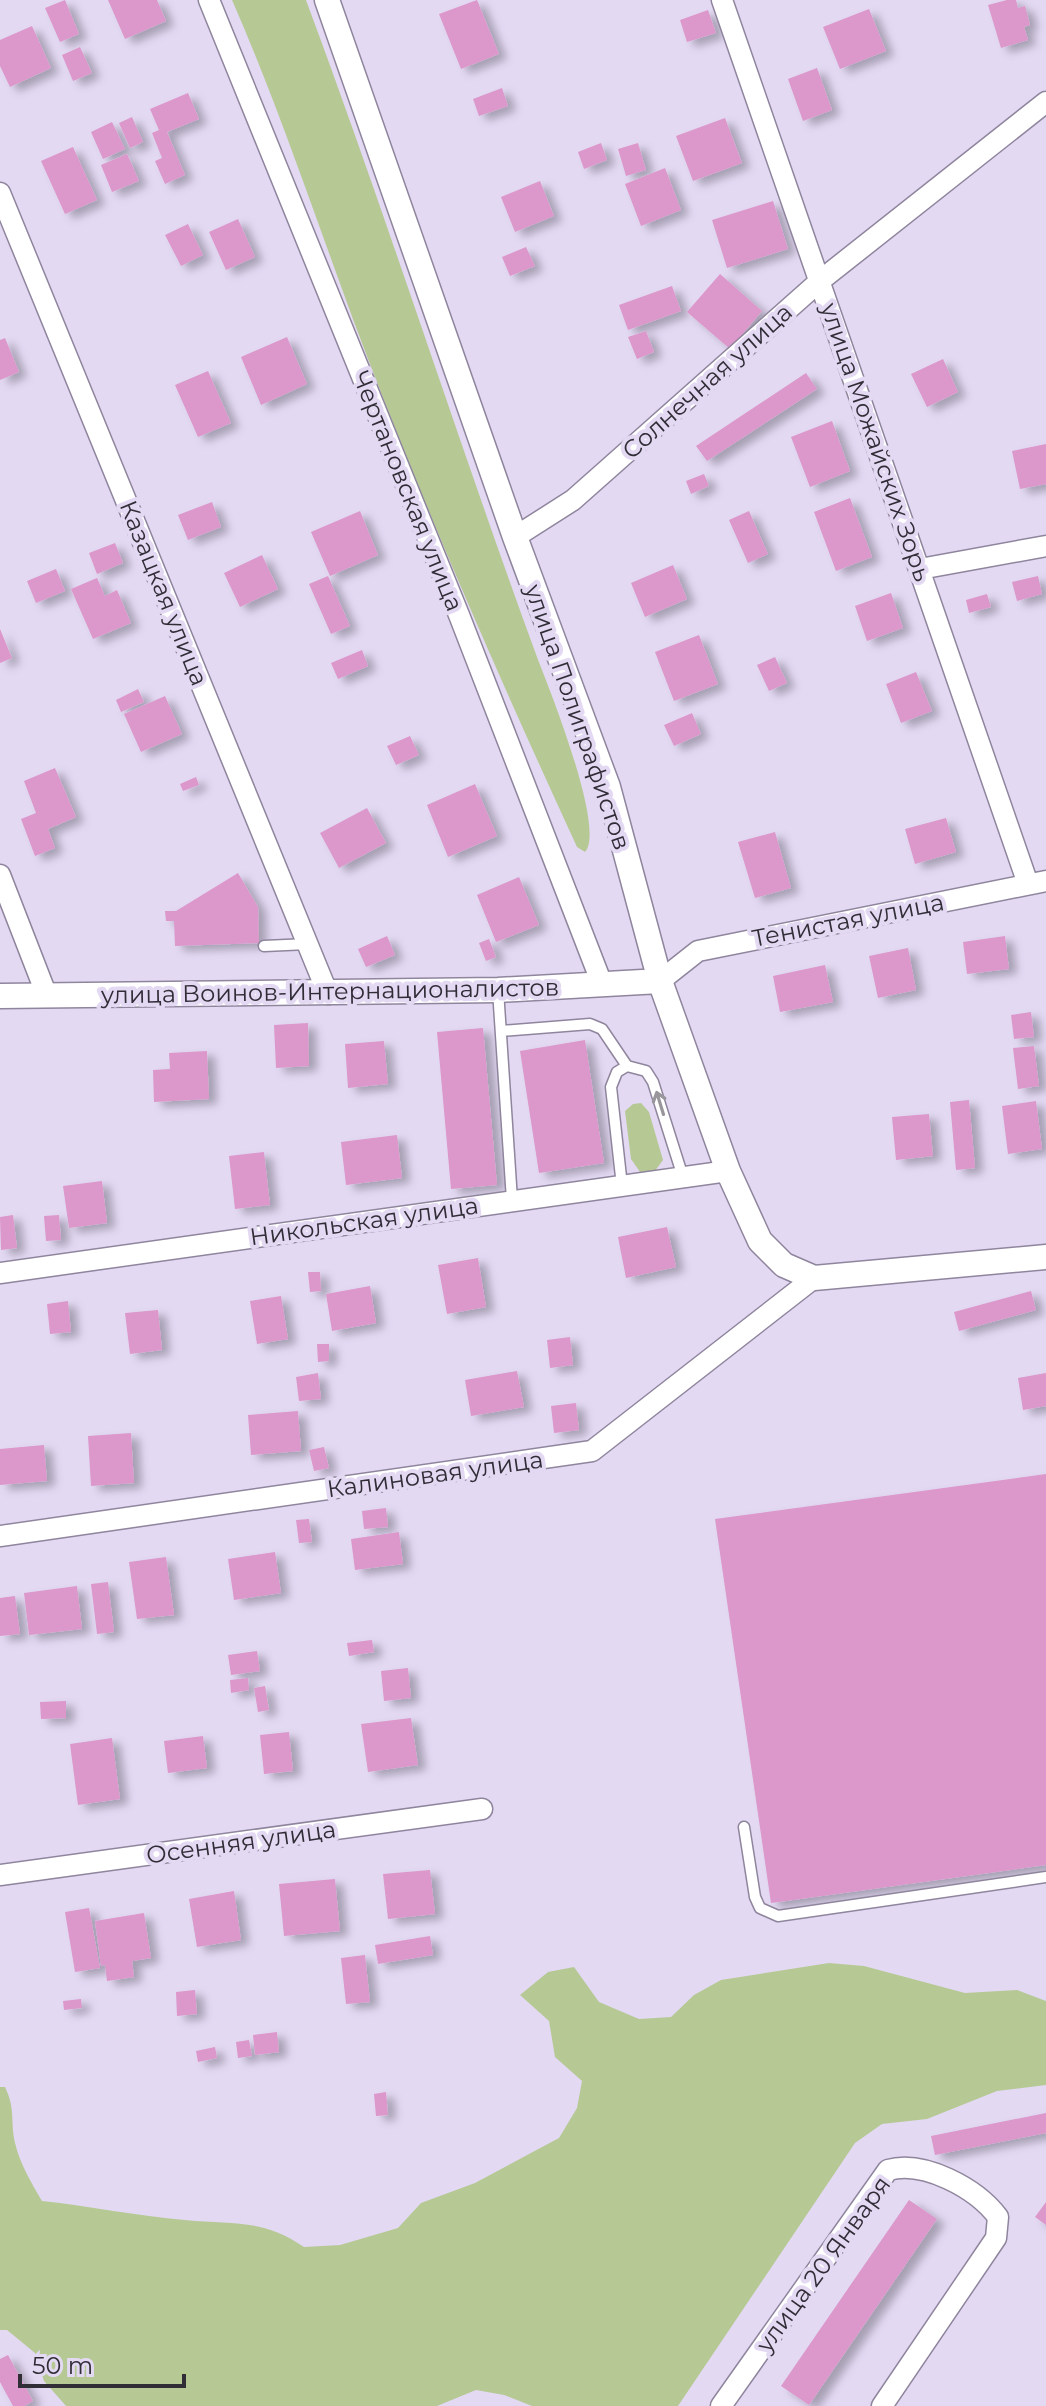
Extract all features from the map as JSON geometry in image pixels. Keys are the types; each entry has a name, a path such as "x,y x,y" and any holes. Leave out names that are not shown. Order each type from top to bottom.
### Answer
{"street":[{"name":"Чертановская улица","path":"209,0 459,615 602,984"},
{"name":"улица Полиграфистов","path":"327,0 515,537 608,787 660,981 728,1171 760,1241 784,1265 814,1278"},
{"name":"улица Можайских Зорь","path":"722,0 920,569 1037,882"},
{"name":"Солнечная улица","path":"515,537 573,500 821,280 1046,102"},
{"name":"Казацкая улица","path":"0,193 328,994"},
{"path":"920,569 1046,546"},
{"path":"0,875 47,996"},
{"name":"Тенистая улица","path":"660,981 698,951 1037,882"},
{"name":"улица Воинов-Интернационалистов","path":"0,996 328,994 498,990 660,981"},
{"name":"Никольская улица","path":"0,1273 728,1171"},
{"path":"814,1278 1046,1257"},
{"name":"Калиновая улица","path":"0,1536 592,1451 814,1278"},
{"name":"Осенняя улица","path":"0,1875 482,1809"},
{"name":"улица 20 Января","path":"721,2406 888,2170 899,2167 960,2182 988,2203 998,2217 996,2238 882,2406"}],"lane":[{"path":"264,946 308,944"},
{"path":"498,990 512,1200"},
{"path":"501,1031 590,1024 602,1029 627,1066 646,1071 653,1082 683,1177"},
{"path":"622,1186 611,1087 617,1072 627,1066"},
{"path":"744,1827 755,1897 760,1908 778,1916 1046,1877"}],"green space":[{"path":"232,0 306,0 507,575 563,726 588,816 589,838 585,852 577,847 425,502"},
{"path":"641,1103 649,1112 663,1160 655,1171 640,1172 631,1159 625,1111 633,1104"},
{"path":"829,1963 864,1966 965,1993 1017,1990 1046,2001 1046,2085 997,2091 927,2119 882,2124 855,2143 678,2406 532,2406 504,2395 476,2390 437,2406 66,2406 44,2381 35,2353 7,2330 0,2330 0,2087 5,2087 10,2102 20,2158 42,2201 167,2218 247,2224 274,2231 304,2247 340,2245 398,2228 421,2203 475,2183 559,2138 577,2108 582,2081 555,2057 549,2021 520,1995 548,1972 574,1967 599,2002 639,2019 671,2017 694,1995 721,1980"}],"building":[{"path":"65,0 79,34 60,42 45,8"},
{"path":"108,0 157,0 166,21 125,39"},
{"path":"477,0 499,54 461,69 439,14"},
{"path":"1016,0 1018,8 1025,6 1030,25 1024,27 1028,40 1001,48 988,5"},
{"path":"869,9 886,51 840,69 823,27"},
{"path":"708,10 716,33 687,42 680,20"},
{"path":"32,26 51,68 10,87 0,66 0,40"},
{"path":"80,47 92,73 73,81 62,55"},
{"path":"817,68 832,110 803,121 788,79"},
{"path":"502,88 508,106 479,116 473,99"},
{"path":"188,93 199,119 167,132 185,175 165,184 155,161 162,158 152,133 159,130 150,109"},
{"path":"132,117 143,142 130,148 119,123"},
{"path":"725,118 742,163 693,181 676,136"},
{"path":"112,122 125,149 103,159 91,132"},
{"path":"601,143 607,160 584,169 578,152"},
{"path":"638,143 646,170 626,176 618,149"},
{"path":"73,147 97,200 65,214 41,161"},
{"path":"127,154 139,181 112,192 101,165"},
{"path":"665,168 681,210 641,226 625,184"},
{"path":"540,181 554,216 515,232 501,197"},
{"path":"773,201 788,249 727,268 712,220"},
{"path":"238,219 255,257 226,270 209,232"},
{"path":"188,224 203,255 181,266 165,235"},
{"path":"526,247 535,266 510,276 502,257"},
{"path":"720,274 762,311 730,349 687,312"},
{"path":"672,286 681,311 628,330 619,305"},
{"path":"646,331 654,352 637,359 628,337"},
{"path":"287,337 307,384 261,405 241,357"},
{"path":"5,338 19,372 0,380 0,340"},
{"path":"943,359 958,392 927,407 911,374"},
{"path":"208,371 231,423 198,437 175,385"},
{"path":"806,373 817,389 707,461 696,446"},
{"path":"832,421 850,471 810,487 791,437"},
{"path":"1046,444 1046,484 1020,489 1012,451"},
{"path":"704,474 709,486 691,494 686,481"},
{"path":"850,498 872,557 836,571 814,512"},
{"path":"212,502 221,527 188,540 178,515"},
{"path":"360,511 378,555 330,576 311,532"},
{"path":"749,511 768,554 748,563 729,520"},
{"path":"115,543 123,563 97,574 89,553"},
{"path":"262,555 278,589 240,607 224,573"},
{"path":"673,565 687,599 645,617 631,583"},
{"path":"56,569 65,591 36,603 27,581"},
{"path":"328,576 350,626 331,634 309,584"},
{"path":"1038,576 1042,594 1017,601 1012,582"},
{"path":"97,578 105,596 117,590 131,623 93,639 71,589"},
{"path":"891,593 903,628 867,641 855,606"},
{"path":"987,594 991,607 969,613 966,600"},
{"path":"0,629 12,658 0,663"},
{"path":"699,635 718,684 674,701 655,652"},
{"path":"362,650 368,666 338,679 331,663"},
{"path":"775,657 787,683 769,691 757,665"},
{"path":"916,672 932,711 901,723 886,684"},
{"path":"138,689 144,702 121,712 116,700"},
{"path":"165,696 182,734 141,752 124,714"},
{"path":"692,713 701,734 674,746 664,725"},
{"path":"410,736 419,755 396,765 387,746"},
{"path":"55,768 76,817 48,829 55,848 35,856 21,819 36,813 24,781"},
{"path":"196,777 199,785 183,791 180,784"},
{"path":"475,784 497,836 448,857 427,805"},
{"path":"367,808 386,843 339,868 320,833"},
{"path":"946,818 956,852 915,864 905,829"},
{"path":"775,832 791,888 755,898 738,842"},
{"path":"238,873 258,907 259,943 175,946 174,921 166,921 165,911 176,911"},
{"path":"519,877 539,925 496,942 477,895"},
{"path":"387,936 395,955 366,967 358,949"},
{"path":"1005,936 1009,969 967,974 963,942"},
{"path":"489,939 496,957 486,961 479,943"},
{"path":"908,948 916,990 878,998 869,956"},
{"path":"825,965 833,1002 780,1012 773,976"},
{"path":"1031,1012 1034,1037 1014,1039 1011,1015"},
{"path":"308,1023 309,1066 276,1068 274,1025"},
{"path":"483,1028 497,1185 451,1189 437,1032"},
{"path":"585,1040 604,1163 539,1173 520,1051"},
{"path":"384,1041 388,1084 348,1088 345,1044"},
{"path":"1034,1046 1039,1086 1018,1089 1013,1048"},
{"path":"207,1051 209,1099 154,1102 153,1070 170,1069 169,1053"},
{"path":"969,1100 975,1168 956,1170 950,1102"},
{"path":"1036,1101 1042,1149 1008,1154 1002,1106"},
{"path":"929,1114 933,1156 896,1160 892,1117"},
{"path":"397,1135 402,1178 346,1185 341,1142"},
{"path":"264,1152 270,1205 235,1209 229,1156"},
{"path":"102,1181 107,1223 69,1228 63,1186"},
{"path":"13,1215 17,1248 1,1250 0,1217"},
{"path":"59,1215 61,1240 46,1241 44,1216"},
{"path":"667,1227 676,1267 626,1278 618,1237"},
{"path":"478,1258 486,1307 447,1314 438,1265"},
{"path":"308,1272 320,1272 321,1291 310,1292"},
{"path":"370,1286 376,1323 332,1331 326,1294"},
{"path":"1031,1291 1036,1310 959,1331 954,1312"},
{"path":"281,1296 288,1339 257,1344 250,1301"},
{"path":"68,1301 71,1332 50,1334 47,1304"},
{"path":"158,1310 162,1350 130,1354 125,1313"},
{"path":"570,1337 573,1365 550,1368 547,1340"},
{"path":"317,1344 329,1344 329,1361 318,1362"},
{"path":"517,1371 524,1407 471,1416 465,1380"},
{"path":"318,1373 321,1399 299,1401 296,1377"},
{"path":"1046,1373 1046,1406 1023,1410 1018,1378"},
{"path":"576,1403 579,1430 554,1433 551,1406"},
{"path":"298,1411 301,1451 251,1455 248,1415"},
{"path":"131,1433 134,1483 91,1486 88,1436"},
{"path":"44,1445 47,1481 0,1485 0,1449"},
{"path":"324,1447 329,1468 314,1471 309,1450"},
{"path":"1046,1474 1046,1865 771,1903 715,1519"},
{"path":"386,1508 388,1527 364,1529 362,1511"},
{"path":"309,1519 312,1542 299,1543 296,1520"},
{"path":"399,1532 403,1564 355,1570 351,1539"},
{"path":"275,1552 281,1593 234,1600 228,1559"},
{"path":"166,1557 174,1615 137,1619 129,1562"},
{"path":"108,1582 114,1632 97,1634 91,1584"},
{"path":"77,1586 82,1629 29,1635 24,1593"},
{"path":"15,1596 20,1634 0,1636 0,1598"},
{"path":"372,1640 374,1652 349,1656 347,1643"},
{"path":"257,1651 260,1671 231,1675 228,1655"},
{"path":"408,1668 411,1698 384,1701 381,1671"},
{"path":"248,1678 249,1690 231,1693 230,1680"},
{"path":"265,1686 269,1710 258,1712 254,1688"},
{"path":"66,1701 66,1718 41,1719 40,1702"},
{"path":"411,1718 418,1765 368,1772 361,1724"},
{"path":"289,1732 293,1771 264,1774 260,1735"},
{"path":"203,1736 207,1768 168,1773 164,1741"},
{"path":"112,1738 120,1799 78,1805 70,1744"},
{"path":"430,1870 435,1914 388,1919 383,1874"},
{"path":"335,1879 340,1931 284,1936 279,1884"},
{"path":"234,1891 241,1940 197,1947 189,1899"},
{"path":"89,1908 100,1968 75,1972 65,1912"},
{"path":"144,1913 151,1958 132,1961 134,1977 107,1981 105,1965 101,1966 95,1921"},
{"path":"430,1936 433,1955 378,1964 375,1945"},
{"path":"365,1955 370,2002 346,2004 341,1958"},
{"path":"195,1990 197,2014 177,2016 176,1992"},
{"path":"81,1999 82,2008 64,2010 63,2001"},
{"path":"277,2032 279,2052 255,2055 253,2035"},
{"path":"249,2040 252,2056 238,2058 236,2042"},
{"path":"215,2047 217,2058 198,2062 196,2051"},
{"path":"386,2092 388,2115 376,2116 374,2094"},
{"path":"1046,2113 1046,2133 935,2155 931,2136"},
{"path":"909,2200 937,2219 809,2405 781,2386"},
{"path":"1046,2202 1046,2225 1035,2217"},
{"path":"8,2355 33,2401 24,2406 13,2406 0,2382 0,2359"}]}
